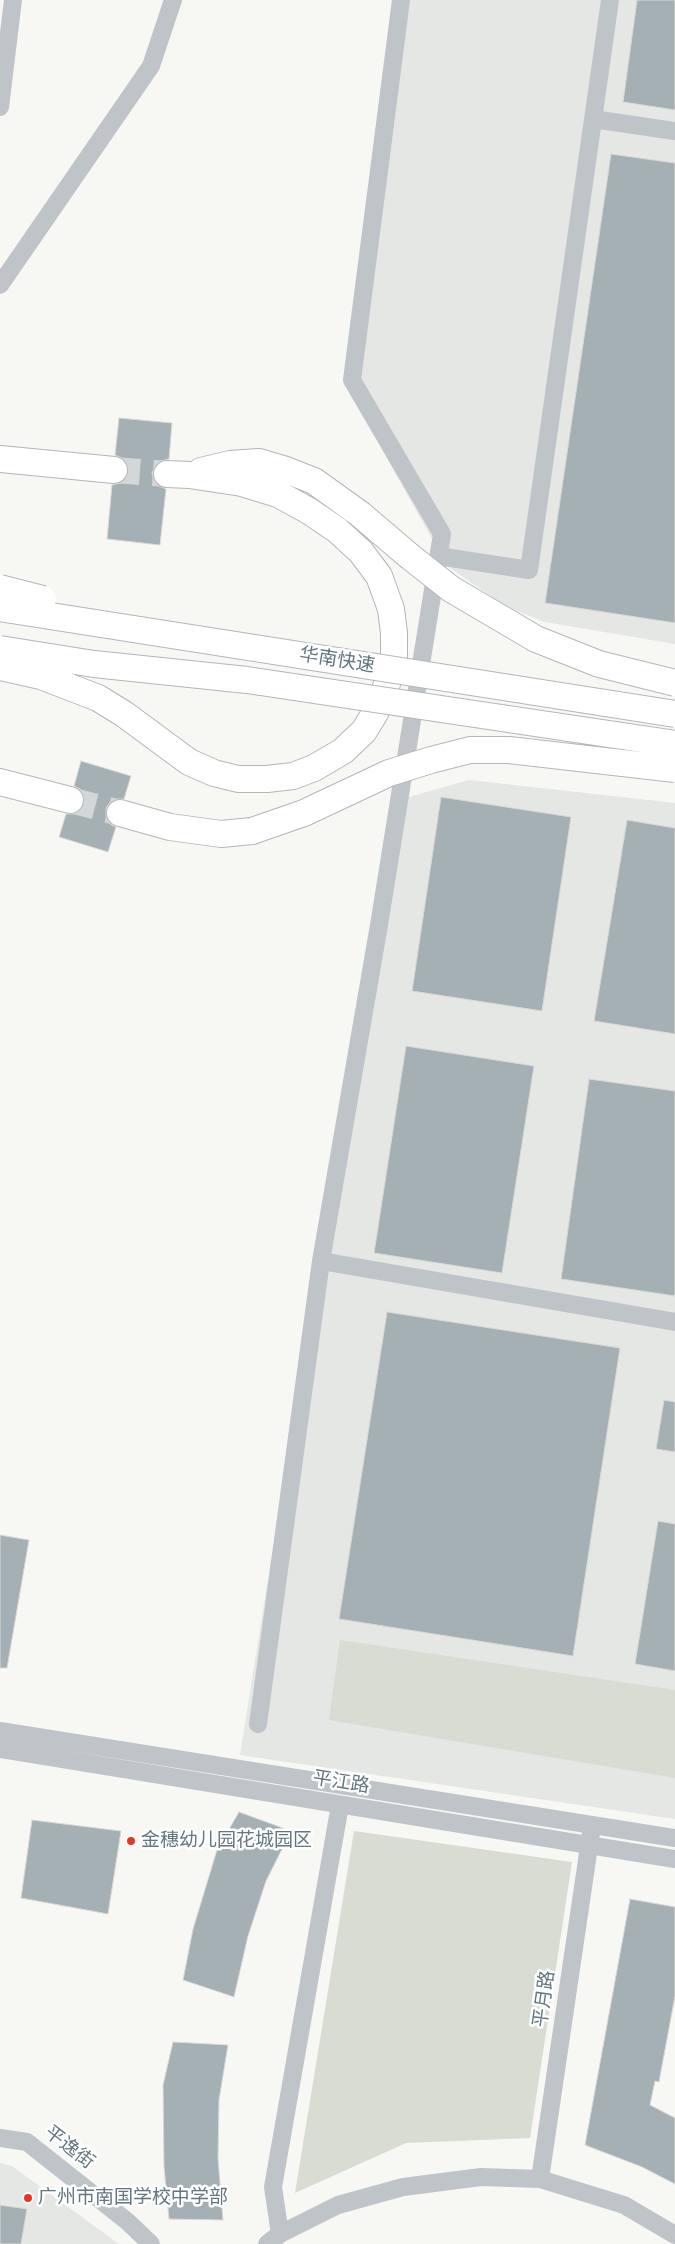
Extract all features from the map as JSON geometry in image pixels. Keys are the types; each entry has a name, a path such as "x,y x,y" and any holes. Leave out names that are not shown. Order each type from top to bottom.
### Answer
{"highway":[{"path":"0,458 114,470"},
{"path":"0,668 41,676 98,698 124,714 189,762 214,774 238,779 267,779 293,776 314,768 343,751 364,731 375,714 385,690 394,660 394,633 391,609 379,576 361,552 343,535 309,510 278,494 251,486 178,474 230,464 259,462 314,481 353,508 450,589 536,639 599,664 675,683"},
{"path":"0,588 206,641"},
{"name":"华南快速","path":"0,608 675,714"},
{"name":"华南快速","path":"0,649 94,664 247,680 675,744"},
{"path":"120,814 170,827 221,834 252,830 304,813 389,773 470,750 509,750 675,769"},
{"path":"0,782 70,800"}],"street":[{"path":"0,107 13,0"},
{"path":"0,285 151,66 173,0"},
{"path":"258,1724 321,1261 381,916 442,534 352,380 401,0"},
{"path":"438,556 529,570 610,0"},
{"path":"593,119 675,130"},
{"path":"321,1261 675,1322"},
{"name":"平江路","path":"0,1731 675,1838"},
{"name":"平江路","path":"0,1749 675,1859"},
{"path":"340,1805 273,2187 274,2239 338,2205 403,2187 481,2177 540,2179 624,2205 675,2235"},
{"name":"平月路","path":"540,2179 592,1825"},
{"name":"平逸街","path":"0,2138 27,2142 128,2222 151,2244"}],"shaded area":[{"path":"402,0 675,0 675,644 545,622 507,607 447,566 345,383"},
{"path":"469,780 675,803 675,1819 240,1755 391,802"},
{"path":"340,1640 675,1690 675,1778 329,1720"},
{"path":"354,1831 572,1862 530,2138 406,2143 295,2193"},
{"name":"广州市南国学校中学部","path":"0,2163 12,2166 119,2244 0,2244"}],"building":[{"path":"637,0 675,0 675,110 623,102"},
{"path":"611,154 675,163 675,623 545,603"},
{"path":"119,418 172,423 169,459 160,461 152,473 154,481 166,489 160,545 107,539 112,485 121,483 126,479 129,472 127,463 115,455"},
{"path":"81,761 131,776 124,799 116,799 110,802 106,808 106,817 110,824 116,827 108,852 59,837 66,814 74,814 81,810 84,804 84,796 80,789 74,786"},
{"path":"441,797 571,817 542,1011 412,991"},
{"path":"627,820 675,828 675,1034 594,1021"},
{"path":"406,1046 534,1066 502,1273 374,1253"},
{"path":"589,1079 675,1091 675,1296 561,1279"},
{"path":"387,1312 620,1348 573,1656 339,1619"},
{"path":"664,1400 675,1402 675,1452 656,1449"},
{"path":"658,1521 675,1524 675,1671 635,1664"},
{"path":"0,1535 29,1540 7,1668 0,1668"},
{"path":"239,1812 291,1831 266,1881 248,1936 234,1997 183,1980 193,1929 217,1850"},
{"path":"32,1820 121,1831 108,1914 21,1898"},
{"path":"630,1899 675,1907 675,1996 659,2082 655,2081 650,2105 675,2118 675,2184 642,2167 585,2145"},
{"path":"173,2042 228,2045 219,2100 218,2158 223,2220 169,2219 164,2167 163,2085"},
{"path":"0,2205 27,2209 21,2244 0,2244"}],"tunnel":[{"path":"114,470 167,474"},
{"path":"70,800 120,813"}],"place":[{"name":"金穗幼儿园花城园区","path":"131,1841"},
{"name":"广州市南国学校中学部","path":"28,2198"}]}
